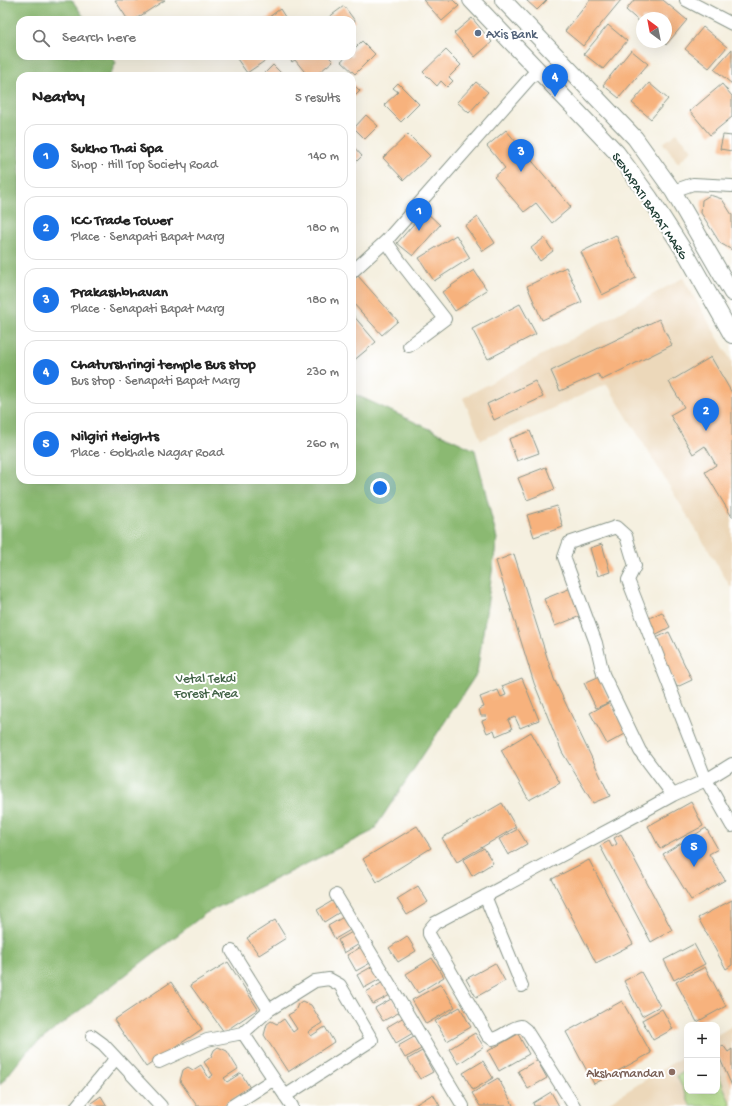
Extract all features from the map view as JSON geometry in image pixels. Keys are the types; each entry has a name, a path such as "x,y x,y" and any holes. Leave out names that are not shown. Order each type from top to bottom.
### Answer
{"main road":[{"name":"SENAPATI BAPAT MARG","path":"471,0 617,153 688,257 732,335"},
{"name":"SENAPATI BAPAT MARG","path":"503,0 635,138 673,191 732,293"}],"street":[{"path":"686,0 732,24"},
{"path":"356,268 386,241 537,70"},
{"path":"673,191 693,184 732,186"},
{"path":"386,241 445,319 409,346"},
{"path":"673,795 640,751 604,674 596,643 564,557 569,543 616,527 626,536 635,566 628,580 706,780 732,826"},
{"path":"574,1106 526,1030 521,1026 516,1027 498,1038 492,1039 488,1036 429,934 429,930 434,923 673,795 706,780 732,764"},
{"path":"336,895 463,1106"},
{"path":"485,896 522,986"},
{"path":"232,951 269,1010"},
{"path":"159,1062 207,1040 243,1033 269,1010 315,982 329,979 340,985 372,1040 285,1096"},
{"path":"243,1033 292,1106"},
{"path":"92,1036 103,1044 162,1106"},
{"path":"77,1106 116,1058"},
{"path":"232,1106 274,1079"}],"shaded area":[{"path":"677,133 692,150 678,163 663,143"},
{"path":"683,278 732,362 732,589 607,384 481,440 463,398"},
{"name":"Aksharnandan","path":"732,1026 732,1106 603,1106 684,1056 684,1094 720,1094 720,1033"}],"green space":[{"name":"Vetal Tekdi Forest Area","path":"0,0 72,0 83,16 16,16 16,60 114,60 116,63 111,72 16,72 16,484 356,484 356,395 475,450 497,539 477,673 373,831 206,913 28,1050 0,1085"},
{"path":"684,1072 684,1091 677,1076"},
{"path":"720,1078 731,1105 691,1106 685,1094 720,1094"}],"building":[{"path":"115,0 165,0 140,16 125,16"},
{"path":"423,0 453,0 459,6 442,21"},
{"path":"526,0 547,0 537,10"},
{"path":"590,0 621,0 583,46 565,31"},
{"path":"634,0 663,0 687,20 672,38 672,12 636,12 636,19 626,10"},
{"path":"344,6 351,16 330,16"},
{"path":"280,9 284,16 270,16"},
{"path":"472,18 492,42 475,57 454,33"},
{"path":"608,25 627,41 603,69 584,54"},
{"path":"703,27 727,47 709,68 685,49"},
{"path":"362,41 375,54 356,73 341,61 356,60 356,47"},
{"path":"732,49 732,84 714,69"},
{"path":"446,50 461,65 449,77 453,81 447,87 441,81 437,86 423,72"},
{"path":"631,50 648,64 619,98 603,85"},
{"path":"238,60 266,60 248,72 246,72"},
{"path":"295,60 333,61 320,72 305,72"},
{"path":"273,65 280,72 266,72"},
{"path":"476,82 488,92 469,113 457,102"},
{"path":"398,83 419,104 401,122 384,105 398,92 393,88"},
{"path":"649,83 668,99 651,119 632,103"},
{"path":"722,84 732,96 732,117 710,135 690,111"},
{"path":"356,87 360,91 356,95"},
{"path":"366,115 378,126 365,139 356,130 356,126"},
{"path":"506,130 571,207 552,223 536,203 524,212 494,177 505,168 487,146"},
{"path":"408,134 430,156 404,180 383,158"},
{"path":"723,135 732,136 732,151 720,149"},
{"path":"356,149 362,156 356,162"},
{"path":"710,195 722,199 732,215 732,250 720,243 701,213 702,200"},
{"path":"425,211 440,225 413,256 397,243"},
{"path":"478,217 495,243 483,251 465,226"},
{"path":"456,235 470,258 434,281 419,258"},
{"path":"616,235 636,278 602,295 581,252"},
{"path":"544,238 553,251 540,261 531,248"},
{"path":"566,267 582,302 542,320 527,286"},
{"path":"474,270 487,290 455,311 442,292"},
{"path":"358,276 398,321 382,335 356,306 356,278"},
{"path":"520,304 536,334 488,359 472,329"},
{"path":"356,319 376,342 356,359"},
{"path":"659,319 672,345 602,380 598,374 560,391 551,371"},
{"path":"711,357 732,393 732,517 705,472 716,465 705,446 693,454 670,415 684,407 669,382"},
{"path":"535,381 543,397 494,420 487,404"},
{"path":"530,431 539,453 517,461 509,439"},
{"path":"546,467 555,489 527,500 518,478"},
{"path":"557,506 563,527 534,537 527,515"},
{"path":"602,544 610,572 598,576 590,548"},
{"path":"514,554 554,679 610,796 593,803 562,752 534,683 496,561"},
{"path":"571,588 583,615 555,626 544,599"},
{"path":"662,612 670,627 653,636 645,620"},
{"path":"669,632 692,680 677,687 654,639"},
{"path":"598,677 610,702 596,708 584,683"},
{"path":"522,678 539,720 520,728 515,717 508,720 512,729 496,736 494,730 487,733 482,721 487,719 486,716 481,716 479,709 484,707 480,697 498,690 501,697 506,695 502,686"},
{"path":"610,702 627,733 607,744 590,713"},
{"path":"531,732 560,783 529,800 501,750"},
{"path":"691,802 703,826 660,849 648,826"},
{"path":"502,803 516,827 457,862 442,838"},
{"path":"417,826 431,848 377,882 363,859"},
{"path":"706,828 718,849 709,854 725,880 691,900 663,854"},
{"path":"518,829 527,844 508,855 499,839"},
{"path":"621,834 672,930 651,942 600,846 609,841 612,847 617,844 614,838"},
{"path":"484,848 493,863 472,876 463,860"},
{"path":"589,860 633,944 596,963 552,879"},
{"path":"418,886 428,902 407,915 397,899"},
{"path":"334,900 340,912 324,922 317,910"},
{"path":"732,900 732,965 726,969 698,918"},
{"path":"345,916 352,929 335,939 328,926"},
{"path":"275,920 286,938 259,955 247,938"},
{"path":"354,931 361,943 344,953 338,940"},
{"path":"407,936 416,951 398,962 389,948"},
{"path":"694,944 705,964 674,980 664,960"},
{"path":"363,946 372,962 356,971 347,955"},
{"path":"432,958 444,977 418,993 406,974"},
{"path":"228,962 258,1009 224,1032 190,985"},
{"path":"495,963 505,981 476,997 466,979"},
{"path":"375,965 382,978 364,988 357,975"},
{"path":"705,967 726,1006 697,1022 676,982"},
{"path":"641,972 660,1006 642,1016 624,981"},
{"path":"385,981 392,994 373,1004 366,992"},
{"path":"171,982 202,1029 146,1067 114,1020"},
{"path":"441,984 455,1007 426,1024 412,1000"},
{"path":"393,998 400,1012 383,1021 375,1008"},
{"path":"302,1001 311,1005 322,1023 308,1032 311,1036 325,1027 334,1042 288,1072 264,1035 267,1024 271,1021 277,1024 284,1019 293,1032 297,1029 288,1015 295,1011 298,1004"},
{"path":"622,1001 651,1053 594,1084 566,1032"},
{"path":"460,1007 471,1027 447,1041 435,1021"},
{"path":"662,1009 673,1029 653,1040 642,1020"},
{"path":"404,1017 413,1033 396,1043 387,1027"},
{"path":"475,1033 484,1047 458,1064 449,1049"},
{"path":"518,1034 529,1054 499,1071 488,1051"},
{"path":"414,1037 421,1049 405,1058 398,1046"},
{"path":"723,1045 728,1052 732,1049 732,1086 720,1059 720,1048"},
{"path":"218,1047 227,1051 238,1069 224,1078 227,1082 241,1073 250,1088 223,1106 197,1106 180,1081 183,1070 188,1067 193,1070 201,1065 209,1078 213,1075 204,1062 211,1057 214,1050"},
{"path":"422,1051 433,1072 420,1079 408,1059"},
{"path":"537,1060 547,1078 528,1089 518,1071"},
{"path":"483,1061 493,1078 473,1090 463,1073"},
{"path":"498,1078 513,1105 480,1106 472,1093"},
{"path":"551,1092 559,1106 534,1106 533,1103"},
{"path":"433,1094 440,1106 413,1106"},
{"path":"101,1096 107,1106 93,1106 91,1103"}],"place":[{"name":"Axis Bank","path":"478,33"},
{"name":"Chaturshringi temple Bus stop","path":"555,97"},
{"name":"Prakashbhavan","path":"521,172"},
{"name":"Sukho Thai Spa","path":"419,231"},
{"name":"ICC Trade Tower","path":"706,431"},
{"name":"Nilgiri Heights","path":"694,867"},
{"name":"Aksharnandan","path":"672,1072"}]}
